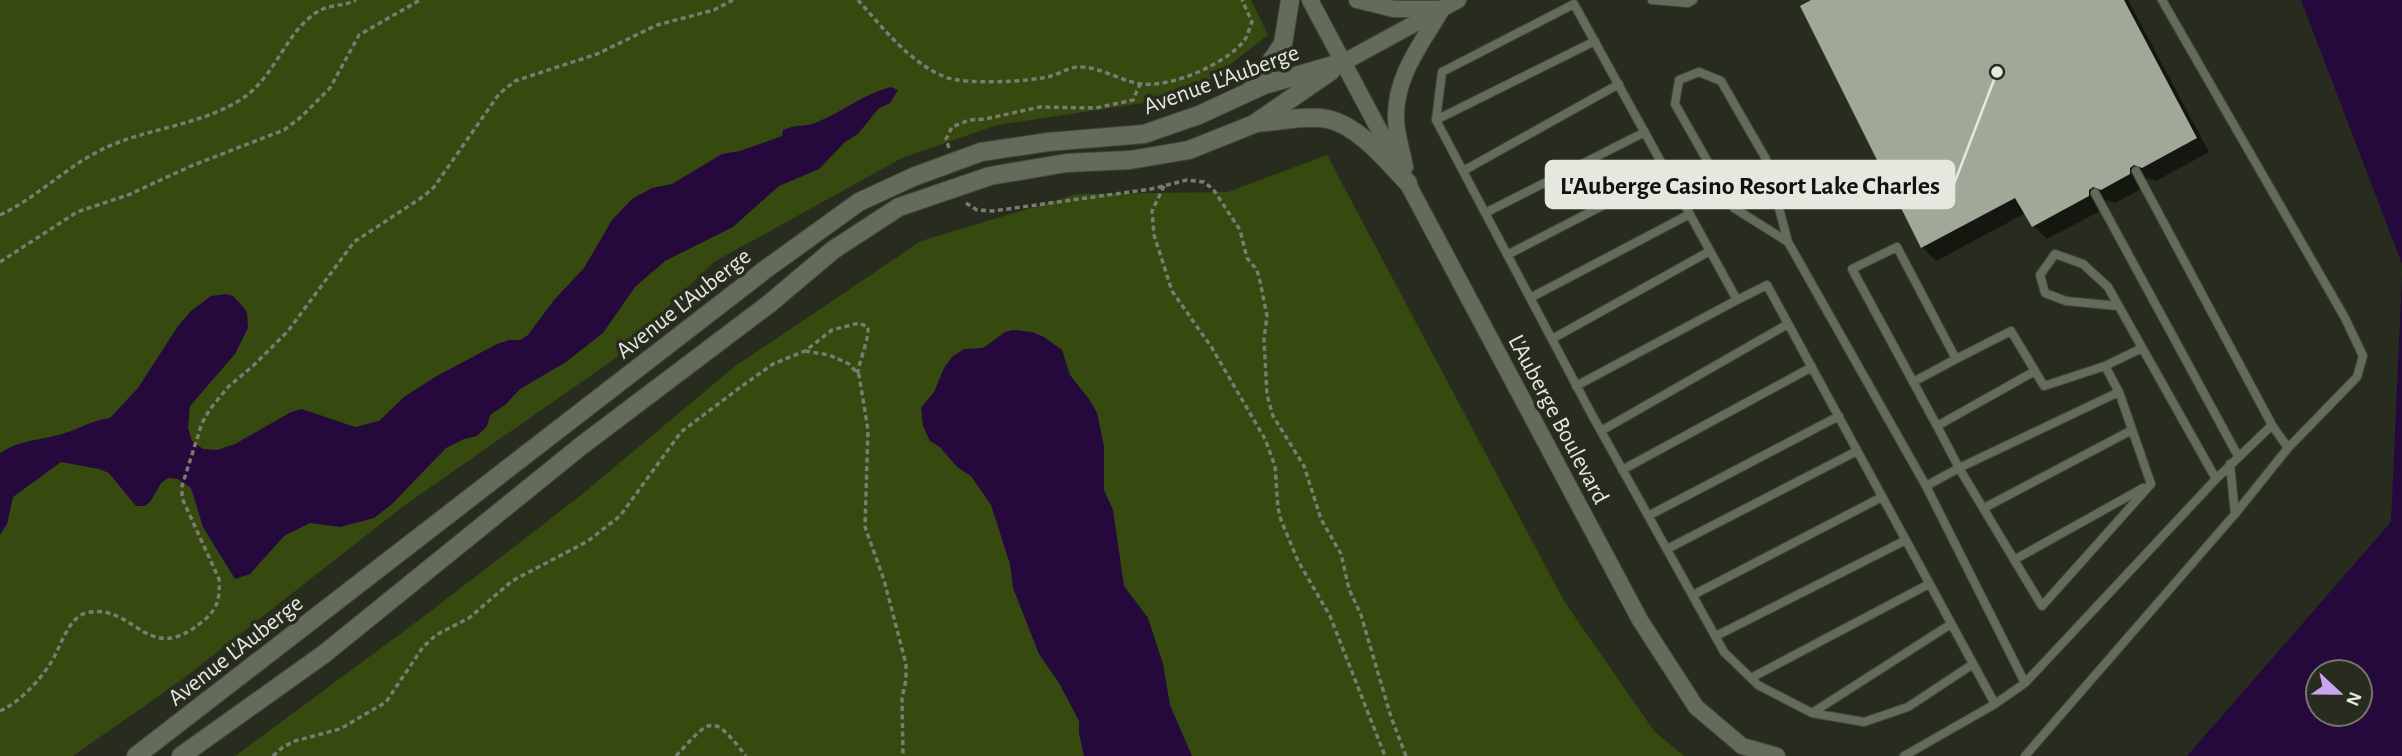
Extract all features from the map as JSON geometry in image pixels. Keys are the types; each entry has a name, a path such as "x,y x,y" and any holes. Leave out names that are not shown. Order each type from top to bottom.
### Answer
{"street":[{"path":"1250,91 1283,44 1290,0"},
{"name":"L'Auberge Boulevard","path":"1310,0 1640,621 1696,708 1742,746 1771,755"},
{"path":"1357,0 1394,9 1442,9"},
{"name":"Avenue L'Auberge","path":"181,756 324,654 581,446 769,304 833,250 899,207 990,176 1066,163 1130,160 1189,150 1254,124 1344,62 1458,0"},
{"path":"1408,183 1396,118 1400,88 1408,63 1442,9"},
{"name":"Avenue L'Auberge","path":"136,756 766,269 859,202 981,152 1048,142 1144,134 1199,115 1264,85 1344,62"},
{"path":"1254,124 1300,118 1330,120 1361,135 1408,183"}],"lane":[{"path":"1652,0 1688,3 1693,0"},
{"path":"2025,756 2235,514 2288,448 2357,377 2363,356 2345,318 2162,0"},
{"path":"1737,300 1574,4 1442,72 1436,120 1576,386 1724,652 1758,685 1812,713 1864,722 1908,707 1973,664"},
{"path":"1436,120 1595,41"},
{"path":"1787,242 1734,208 1675,104 1679,80 1699,72 1721,81 1766,159 1787,242 1926,486 2025,683"},
{"path":"1463,171 1619,84"},
{"path":"1485,213 1645,132"},
{"path":"2136,171 2272,425 2288,448"},
{"path":"1507,255 1666,173"},
{"path":"2095,193 2238,456"},
{"path":"1530,298 1690,214"},
{"path":"1956,359 1897,247 1852,270 1959,468 2042,606 2151,484"},
{"path":"1552,339 1710,251"},
{"path":"2118,306 2066,302 2045,293 2040,275 2055,254 2083,264 2108,287 2216,479"},
{"path":"1576,386 1767,285 1994,704"},
{"path":"1601,431 1788,324"},
{"path":"1913,382 2011,331 2044,386 2105,366 2142,348"},
{"path":"2105,366 2119,392 2151,484"},
{"path":"1622,470 1812,368"},
{"path":"1937,426 2035,371"},
{"path":"1926,486 2119,392"},
{"path":"1648,516 1839,416"},
{"path":"1905,756 2025,683 2230,464 2272,425"},
{"path":"1984,508 2132,430"},
{"path":"1667,549 1857,451"},
{"path":"2230,464 2235,514"},
{"path":"2014,560 2151,484"},
{"path":"1693,595 1882,497"},
{"path":"1716,636 1906,540"},
{"path":"1751,678 1929,584"},
{"path":"1812,713 1951,624"}],"path":[{"path":"0,215 32,197 99,150 235,104 264,79 305,21 326,7 350,4 356,0"},
{"path":"0,262 77,212 128,195 191,166 284,130 330,88 359,35 420,0"},
{"path":"0,711 26,693 43,674 82,614 96,611 112,614 157,638 169,639 184,636 212,614 220,594 219,579 182,498 182,486 202,423 229,386 288,331 354,242 425,196 434,187 499,94 515,81 597,54 657,25 714,10 733,0"},
{"path":"858,0 898,45 948,78 981,82 1040,78 1082,67 1146,85 1177,80 1202,71 1235,49 1245,40 1252,22 1242,0"},
{"path":"953,162 946,139 952,127 969,120 1040,107 1096,108 1118,104 1133,100 1140,84"},
{"path":"961,186 966,203 977,210 993,211 1112,195 1186,180 1204,183 1213,189 1240,230 1247,258 1257,270 1260,281 1267,316 1264,365 1266,395 1273,416 1304,466 1321,519 1341,554 1349,589 1361,615 1391,717 1406,756"},
{"path":"1165,186 1152,211 1154,235 1172,291 1212,348 1265,439 1275,466 1281,520 1298,561 1330,616 1385,756"},
{"path":"273,756 295,741 340,729 386,702 423,647 436,635 469,618 512,581 588,541 620,516 681,432 773,364 805,351 832,330 859,323 868,327 869,334 860,355 858,372 835,358 805,351"},
{"path":"854,369 859,375 868,430 865,527 884,580 906,664 902,698 903,756"},
{"path":"676,756 705,727 716,724 723,728 746,756"}],"green space":[{"path":"0,0 1251,0 1268,35 1190,96 997,125 902,158 714,262 616,358 405,505 183,679 73,756 0,756"},
{"path":"1327,155 1564,601 1654,731 1684,756 235,756 423,617 580,496 734,367 921,241 1077,194 1228,192"}],"shaded area":[{"path":"2301,0 2402,0 2402,264"},
{"path":"891,87 898,90 890,103 878,109 858,134 845,142 819,169 779,186 733,227 665,261 635,287 603,333 566,362 520,389 505,405 490,415 487,426 477,436 446,448 392,504 374,518 340,527 310,523 284,536 250,574 235,579 203,527 191,488 178,479 168,478 161,483 150,502 145,506 136,506 109,473 61,462 13,497 7,524 0,535 0,453 21,443 65,433 110,418 138,388 178,326 191,311 211,296 233,296 247,313 248,328 235,354 190,406 188,428 192,441 203,449 217,450 235,444 291,412 302,409 355,427 379,421 404,397 435,377 497,344 520,340 528,335 554,300 584,268 612,220 632,199 652,188 672,184 722,154 740,151 782,136 783,130 788,128 815,123 871,94"},
{"path":"2402,276 2402,756 2187,756 2391,522"},
{"path":"1005,332 1032,332 1062,350 1070,375 1097,413 1104,446 1104,490 1113,510 1124,586 1148,618 1163,664 1170,705 1192,756 1084,756 1079,721 1059,683 1039,654 1013,588 1010,564 991,505 971,476 957,467 940,447 930,441 923,426 921,408 934,392 952,357 964,349 983,348"}],"building":[{"path":"1811,0 2124,0 2197,138 2142,168 2134,165 2130,168 2130,174 2101,190 2093,187 2089,190 2089,196 2032,227 2015,198 1921,248 1800,6"}],"place":[{"name":"L'Auberge Casino Resort Lake Charles","path":"1997,72"}]}
